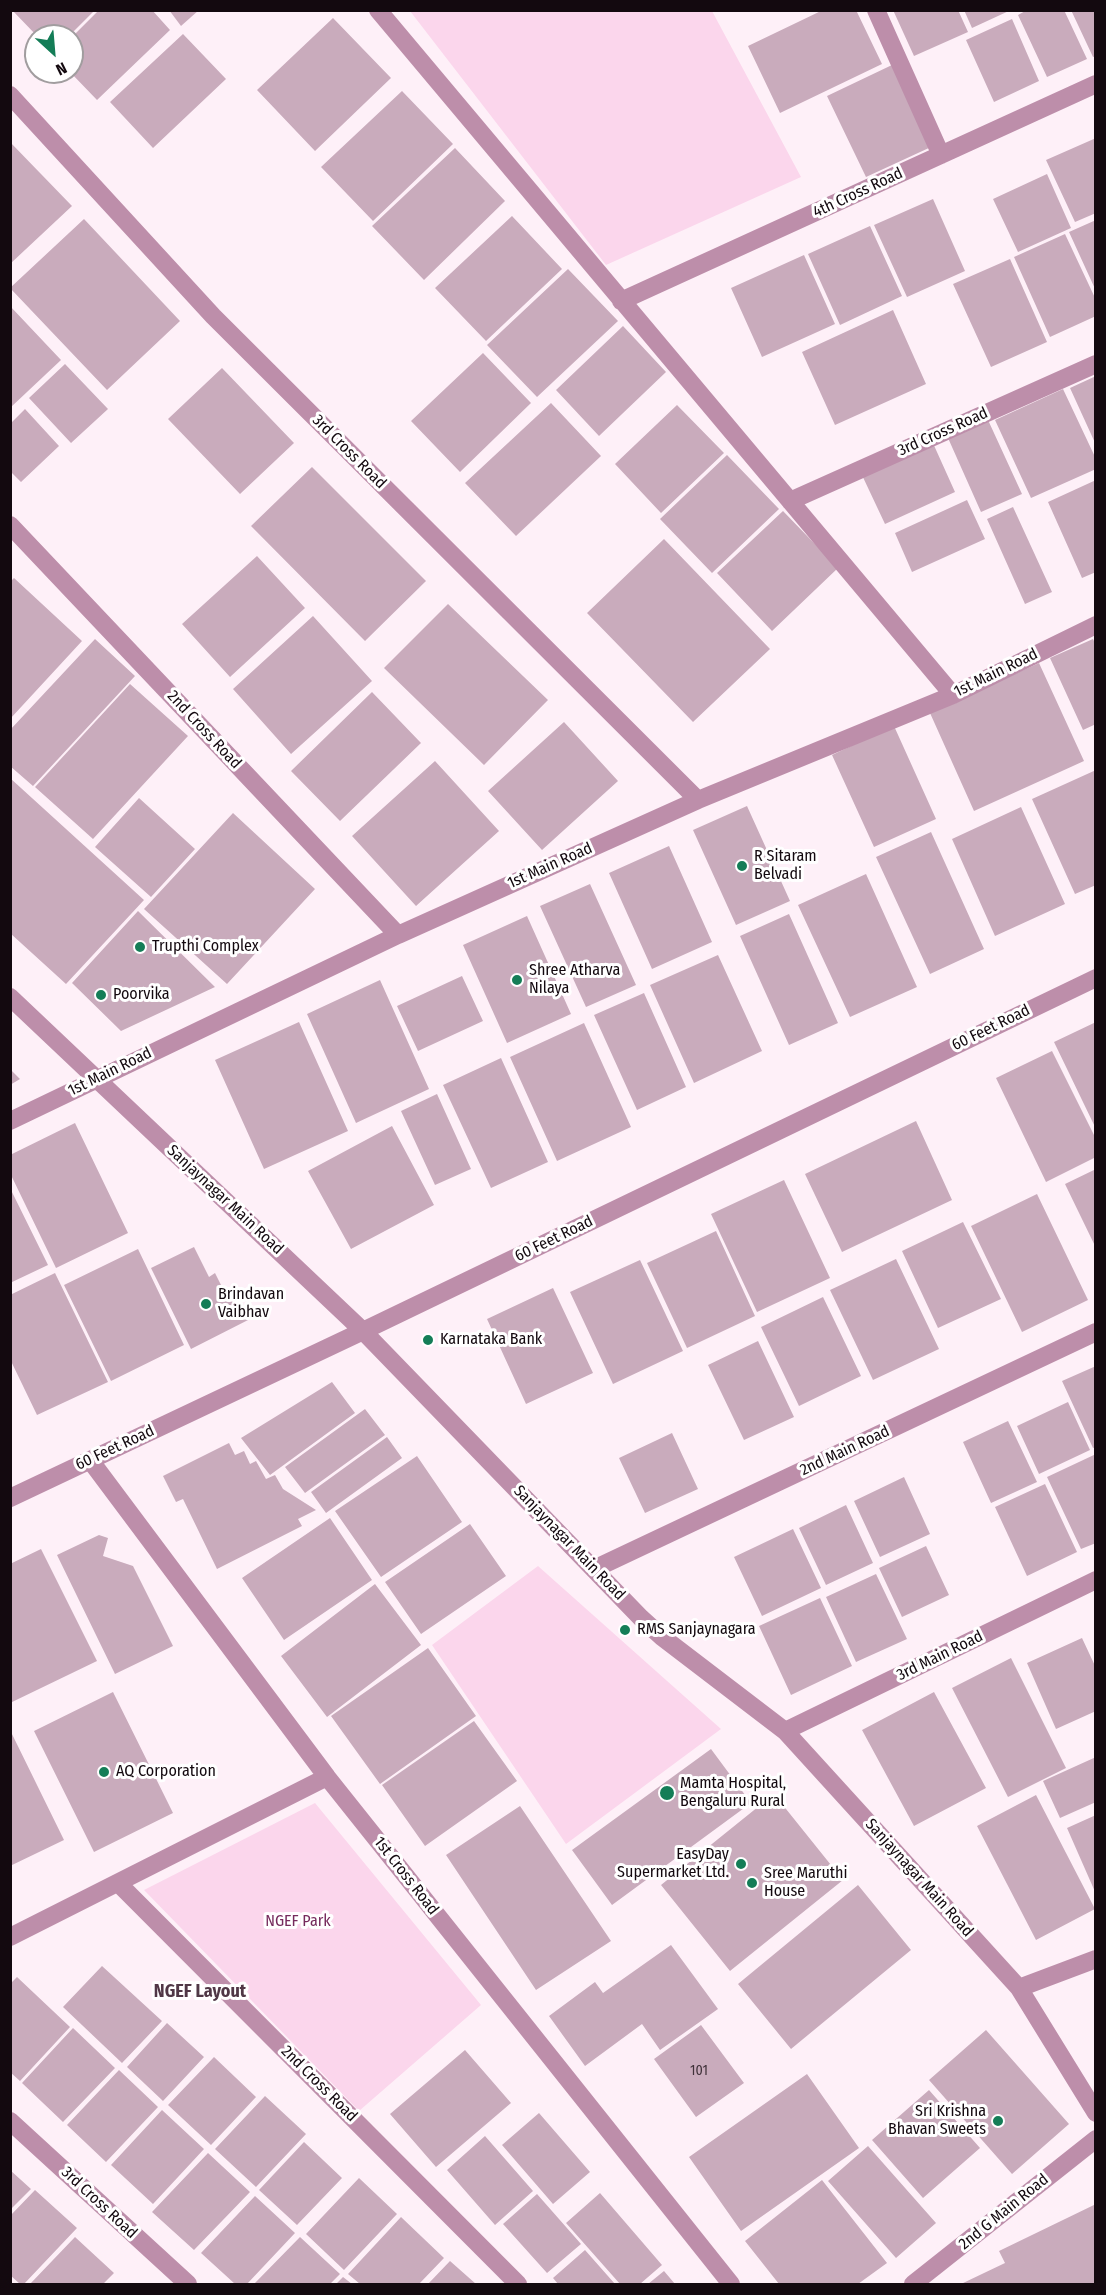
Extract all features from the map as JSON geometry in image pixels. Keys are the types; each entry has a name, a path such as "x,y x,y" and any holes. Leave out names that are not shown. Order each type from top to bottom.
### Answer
{"street":[{"path":"378,10 953,695"},
{"path":"876,10 941,155"},
{"name":"4th Cross Road","path":"621,301 1095,84"},
{"name":"3rd Cross Road","path":"10,95 213,316 698,800"},
{"name":"3rd Cross Road","path":"790,501 1095,364"},
{"name":"2nd Cross Road","path":"10,525 398,935"},
{"name":"1st Main Road","path":"10,1121 398,935 698,800 953,695 1095,625"},
{"name":"60 Feet Road","path":"10,1498 363,1331 1095,978"},
{"name":"Sanjaynagar Main Road","path":"10,997 363,1331 662,1637 785,1731 1019,1988 1095,2113"},
{"name":"2nd Main Road","path":"594,1569 1095,1332"},
{"name":"1st Cross Road","path":"90,1460 327,1778 731,2284"},
{"name":"3rd Main Road","path":"785,1731 1095,1580"},
{"path":"10,1937 327,1778"},
{"name":"2nd Cross Road","path":"119,1884 518,2284"},
{"path":"1019,1988 1095,1959"},
{"name":"3rd Cross Road","path":"10,2121 188,2284"},
{"name":"2nd G Main Road","path":"913,2284 1095,2139"}],"green space":[{"path":"410,11 712,11 801,177 606,265"},
{"path":"538,1566 721,1729 566,1844 432,1645"},
{"name":"NGEF Park","path":"315,1803 481,2005 359,2111 144,1890"}],"building":[{"path":"12,10 95,10 81,24 25,24"},
{"path":"99,10 152,10 170,30 97,100 82,84 84,84 84,25"},
{"path":"169,10 199,10 181,26"},
{"path":"823,10 856,10 882,64 780,113 748,46"},
{"path":"893,10 958,10 968,32 914,56"},
{"path":"964,10 1011,10 972,28"},
{"path":"1027,10 1064,10 1087,59 1047,77 1018,15"},
{"path":"1071,10 1096,10 1096,56 1093,57"},
{"path":"333,18 391,78 315,151 257,90"},
{"path":"1012,19 1039,81 994,102 966,40"},
{"path":"183,34 226,79 153,148 110,102"},
{"path":"892,65 931,147 866,177 827,96"},
{"path":"402,91 453,144 373,221 321,167"},
{"path":"1096,138 1096,213 1075,222 1046,160"},
{"path":"10,142 72,206 10,264"},
{"path":"455,148 505,201 424,280 372,226"},
{"path":"1047,174 1071,228 1018,252 993,199"},
{"path":"933,199 965,271 907,297 874,225"},
{"path":"512,216 562,269 486,341 435,288"},
{"path":"84,219 180,321 107,390 10,288"},
{"path":"1096,220 1096,291 1069,232"},
{"path":"870,226 902,296 840,325 808,254"},
{"path":"1065,234 1096,300 1096,316 1050,337 1014,257"},
{"path":"804,255 835,324 762,357 731,288"},
{"path":"1010,259 1047,342 991,367 953,284"},
{"path":"568,269 618,321 537,397 487,345"},
{"path":"10,306 61,360 10,408"},
{"path":"893,310 926,384 835,425 802,352"},
{"path":"623,326 666,372 599,436 556,390"},
{"path":"483,353 531,403 460,472 411,421"},
{"path":"65,364 108,409 71,443 29,398"},
{"path":"222,368 294,443 240,494 168,419"},
{"path":"1096,376 1096,445 1070,388"},
{"path":"1063,389 1096,459 1096,469 1031,498 995,420"},
{"path":"551,403 601,456 516,536 465,483"},
{"path":"677,405 724,453 661,513 615,464"},
{"path":"25,409 59,446 21,482 10,471 10,424"},
{"path":"988,420 1022,494 981,512 948,438"},
{"path":"932,441 955,492 885,524 861,473"},
{"path":"727,455 779,509 712,573 660,519"},
{"path":"312,467 426,581 365,641 251,526"},
{"path":"1096,480 1096,572 1082,578 1048,502"},
{"path":"967,500 985,539 912,572 895,533"},
{"path":"1013,507 1052,592 1025,604 987,519"},
{"path":"783,511 838,568 772,631 717,573"},
{"path":"664,539 770,649 693,722 587,613"},
{"path":"257,556 305,608 230,677 182,624"},
{"path":"14,578 82,641 10,719 10,582"},
{"path":"448,604 548,700 484,765 384,668"},
{"path":"313,616 372,681 291,754 233,689"},
{"path":"95,639 135,676 33,786 10,766 10,730"},
{"path":"1093,639 1096,645 1096,724 1083,730 1050,658"},
{"path":"1039,663 1084,761 974,811 930,713"},
{"path":"130,684 188,736 93,839 35,787"},
{"path":"372,692 421,743 340,821 291,771"},
{"path":"564,722 618,781 542,850 488,791"},
{"path":"894,726 936,819 874,847 832,755"},
{"path":"435,761 499,831 416,906 352,836"},
{"path":"1096,770 1096,885 1075,894 1032,799"},
{"path":"10,778 144,900 66,984 10,933"},
{"path":"139,798 195,849 151,897 95,847"},
{"name":"R Sitaram Belvadi","path":"747,806 790,901 736,925 693,830"},
{"path":"1021,807 1065,904 995,936 952,839"},
{"path":"233,813 315,889 227,984 144,909"},
{"path":"931,832 984,949 930,974 876,857"},
{"path":"669,846 712,942 652,969 609,873"},
{"path":"866,874 917,987 850,1017 798,905"},
{"path":"590,884 636,985 586,1007 540,906"},
{"name":"Trupthi Complex","path":"138,911 215,987 121,1031 72,983"},
{"path":"789,914 838,1023 789,1045 740,936"},
{"name":"Shree Atharva Nilaya","path":"527,916 571,1014 507,1043 463,945"},
{"path":"718,955 762,1051 694,1083 650,985"},
{"path":"462,976 483,1021 418,1051 397,1006"},
{"path":"380,980 429,1089 356,1123 307,1014"},
{"path":"644,993 686,1087 637,1110 594,1015"},
{"path":"299,1022 348,1131 264,1169 215,1060"},
{"path":"1096,1022 1096,1129 1054,1042"},
{"path":"584,1023 631,1127 557,1161 510,1057"},
{"path":"1052,1051 1096,1139 1096,1157 1046,1182 996,1078"},
{"path":"501,1058 548,1162 491,1188 443,1085"},
{"path":"10,1069 20,1079 10,1085"},
{"path":"437,1094 471,1169 435,1185 401,1111"},
{"path":"916,1121 952,1200 842,1252 805,1174"},
{"path":"75,1123 128,1233 56,1268 10,1173 10,1155"},
{"path":"392,1126 434,1205 351,1249 308,1171"},
{"path":"1096,1169 1096,1248 1065,1184"},
{"path":"784,1180 830,1278 757,1312 711,1214"},
{"path":"10,1188 48,1265 10,1283"},
{"path":"1037,1194 1088,1300 1022,1332 971,1226"},
{"path":"963,1222 1001,1299 938,1328 902,1251"},
{"path":"716,1231 755,1316 687,1348 647,1263"},
{"path":"194,1247 209,1277 215,1273 224,1291 228,1289 240,1313 248,1309 252,1318 191,1349 151,1268"},
{"path":"138,1249 184,1345 111,1381 64,1285"},
{"path":"896,1259 939,1349 873,1380 830,1290"},
{"path":"640,1260 683,1351 613,1384 570,1292"},
{"path":"55,1273 108,1382 37,1415 10,1359 10,1295"},
{"path":"553,1288 593,1373 526,1404 487,1319"},
{"path":"823,1297 861,1376 799,1406 761,1327"},
{"path":"758,1341 794,1417 744,1440 708,1365"},
{"path":"1096,1366 1096,1447 1093,1448 1062,1381"},
{"path":"332,1382 355,1413 270,1475 241,1438"},
{"path":"1068,1402 1090,1450 1039,1474 1017,1426"},
{"path":"365,1409 385,1435 305,1493 285,1467"},
{"path":"1008,1421 1037,1482 991,1503 963,1442"},
{"path":"672,1433 698,1489 645,1513 619,1458"},
{"path":"387,1437 402,1458 326,1513 311,1492"},
{"path":"229,1443 235,1455 244,1451 250,1464 256,1461 266,1479 275,1475 283,1489 316,1510 298,1519 302,1526 217,1569 183,1499 176,1502 163,1476"},
{"path":"1096,1454 1096,1543 1081,1549 1047,1477"},
{"path":"417,1456 462,1522 381,1577 335,1511"},
{"path":"904,1477 930,1534 880,1557 854,1501"},
{"path":"1045,1484 1077,1552 1027,1576 995,1507"},
{"path":"846,1505 873,1563 826,1585 799,1528"},
{"path":"330,1518 372,1580 284,1640 242,1578"},
{"path":"470,1524 506,1576 421,1634 385,1582"},
{"path":"793,1529 821,1588 762,1616 734,1557"},
{"path":"99,1535 108,1538 103,1556 133,1566 173,1646 115,1674 57,1555"},
{"path":"926,1546 949,1595 902,1617 879,1568"},
{"path":"41,1549 97,1661 10,1703 10,1564"},
{"path":"876,1574 907,1639 856,1662 826,1597"},
{"path":"375,1584 421,1645 327,1717 281,1656"},
{"path":"820,1598 852,1666 791,1695 759,1626"},
{"path":"1082,1638 1096,1668 1096,1711 1056,1729 1027,1663"},
{"path":"428,1648 476,1716 380,1784 331,1716"},
{"path":"1011,1658 1066,1768 1008,1797 952,1688"},
{"name":"AQ Corporation","path":"113,1692 173,1813 94,1852 34,1731"},
{"path":"934,1692 986,1788 914,1826 862,1730"},
{"path":"474,1721 517,1781 425,1846 382,1785"},
{"path":"10,1730 64,1840 10,1866"},
{"path":"711,1749 751,1803 612,1905 572,1850"},
{"path":"1096,1757 1096,1802 1060,1818 1043,1781"},
{"name":"Sree Maruthi House","path":"774,1794 843,1880 730,1971 661,1885"},
{"path":"1036,1795 1095,1909 1036,1940 977,1826"},
{"path":"520,1806 611,1941 536,1990 446,1855"},
{"path":"1096,1815 1096,1894 1067,1828"},
{"path":"858,1885 911,1950 791,2049 738,1984"},
{"path":"671,1945 718,2009 660,2050 642,2024 585,2066 549,2016 595,1982 603,1993"},
{"path":"102,1966 162,2021 122,2063 63,2007"},
{"path":"17,1977 70,2027 20,2081 10,2072 10,1984"},
{"path":"167,2023 204,2057 163,2101 127,2067"},
{"path":"701,2025 744,2083 696,2117 654,2059"},
{"path":"73,2028 115,2068 63,2122 22,2083"},
{"path":"986,2030 1069,2124 1012,2174 929,2080"},
{"path":"465,2050 511,2103 436,2167 390,2114"},
{"path":"214,2057 256,2097 211,2145 168,2105"},
{"path":"119,2070 158,2107 106,2162 67,2125"},
{"path":"807,2074 859,2148 741,2231 689,2157"},
{"path":"929,2090 980,2148 923,2198 872,2140"},
{"path":"265,2096 306,2134 256,2187 215,2149"},
{"path":"162,2110 204,2149 153,2204 111,2165"},
{"path":"539,2113 590,2172 553,2204 502,2145"},
{"path":"485,2136 533,2191 495,2225 447,2170"},
{"path":"304,2142 342,2178 297,2225 259,2190"},
{"path":"868,2146 936,2223 896,2258 828,2181"},
{"path":"208,2153 250,2192 194,2250 152,2212"},
{"path":"10,2170 31,2189 10,2210"},
{"path":"359,2178 397,2214 344,2270 306,2234"},
{"path":"822,2180 887,2263 858,2284 779,2284 745,2241"},
{"path":"35,2190 77,2228 24,2284 20,2284 10,2275 10,2216"},
{"path":"600,2193 662,2265 640,2284 620,2284 566,2223"},
{"path":"537,2194 581,2244 547,2273 503,2224"},
{"path":"255,2196 295,2233 247,2284 235,2284 201,2253"},
{"path":"1096,2204 1096,2284 961,2284 1005,2263 999,2251"},
{"path":"401,2217 444,2258 419,2284 360,2284 348,2274"},
{"path":"75,2237 114,2273 103,2284 30,2284"},
{"path":"300,2237 340,2274 330,2284 254,2284"},
{"path":"585,2250 615,2284 558,2284 553,2278"},
{"path":"450,2261 476,2284 428,2284"},
{"path":"664,2271 675,2284 648,2284"},
{"path":"343,2277 352,2284 336,2284"}],"place":[{"name":"R Sitaram Belvadi","path":"742,866"},
{"name":"Trupthi Complex","path":"140,947"},
{"name":"Shree Atharva Nilaya","path":"517,980"},
{"name":"Poorvika","path":"101,995"},
{"name":"Brindavan Vaibhav","path":"206,1304"},
{"name":"Karnataka Bank","path":"428,1340"},
{"name":"RMS Sanjaynagara","path":"625,1630"},
{"name":"AQ Corporation","path":"104,1772"},
{"name":"Mamta Hospital, Bengaluru Rural","path":"667,1793"},
{"name":"EasyDay Supermarket Ltd.","path":"741,1864"},
{"name":"Sree Maruthi House","path":"752,1883"},
{"name":"Sri Krishna Bhavan Sweets","path":"998,2121"}],"district":[{"name":"NGEF Layout","path":"200,1992"}]}
